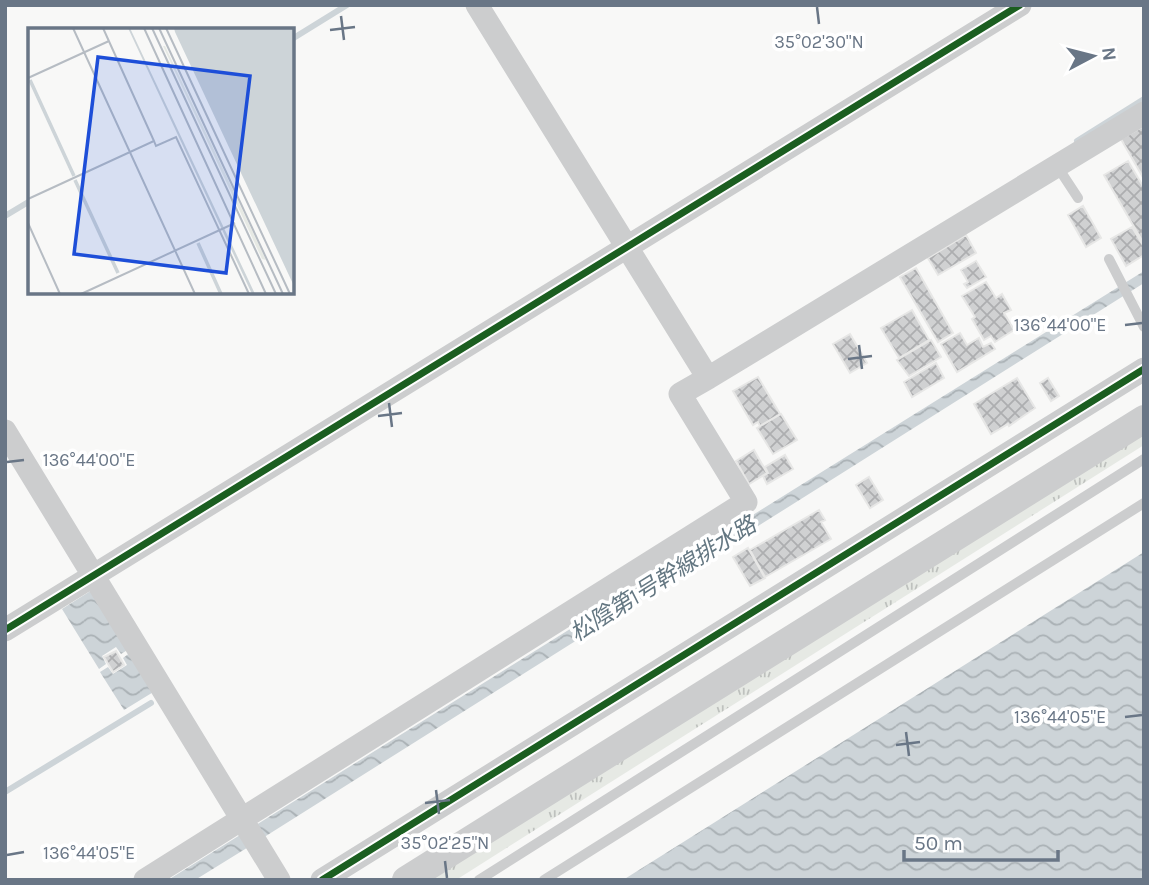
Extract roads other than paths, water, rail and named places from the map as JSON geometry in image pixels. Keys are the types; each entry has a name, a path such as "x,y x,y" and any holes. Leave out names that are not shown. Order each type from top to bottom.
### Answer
{"street":[{"path":"477,5 708,378"},
{"path":"5,630 1020,5"},
{"path":"145,880 746,502 680,394 1144,113"},
{"path":"322,880 1144,369"},
{"path":"406,880 1144,419"},
{"path":"5,431 279,880"}],"lane":[{"path":"1058,166 1077,198"},
{"path":"1109,259 1144,327"},
{"path":"479,880 1144,459"},
{"path":"544,880 1144,503"}],"water":[{"name":"松陰第1号幹線排水路","path":"1144,271 1144,283 250,846 195,880 168,880"},
{"path":"1144,552 1144,880 623,880"},
{"path":"92,590 129,649 121,654 116,647 102,656 106,664 99,669 62,609"},
{"path":"131,652 155,691 124,710 100,672 108,667 113,674 127,665 123,658"}],"waterway":[{"path":"294,38 347,5"},
{"path":"1077,141 1144,99"},
{"path":"5,216 28,202"},
{"path":"5,792 151,703"}]}
